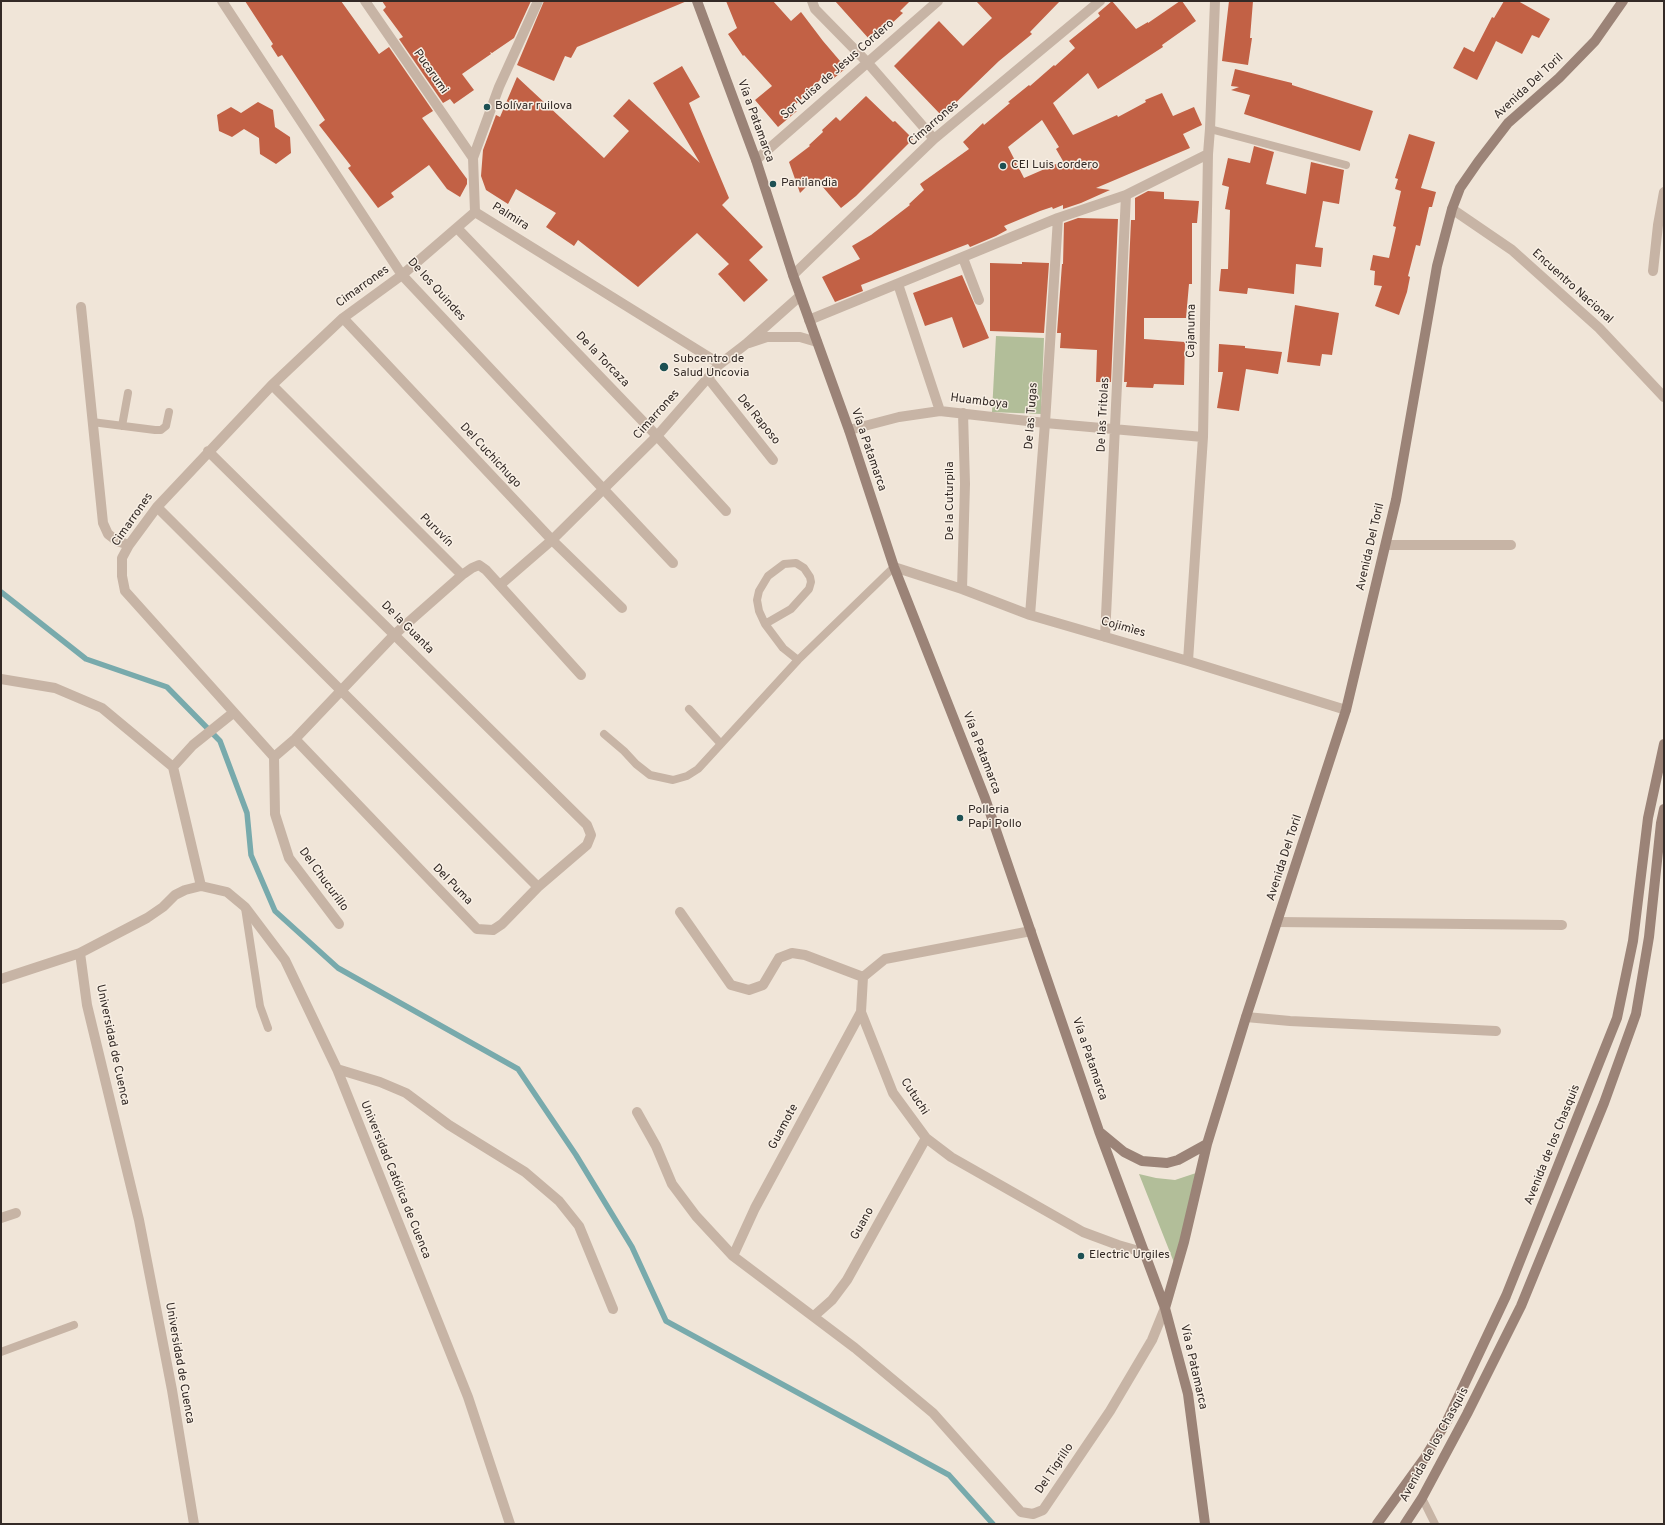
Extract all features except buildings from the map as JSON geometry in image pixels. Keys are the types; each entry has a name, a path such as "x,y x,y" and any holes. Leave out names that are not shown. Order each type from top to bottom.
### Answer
{"street":[{"name":"De los Quindes","path":"222,1 402,275 673,563"},
{"name":"Pucarumi","path":"365,1 473,158"},
{"name":"Palmira","path":"538,1 499,87 473,158 475,212 720,364"},
{"name":"Vía a Patamarca","path":"697,1 756,160 800,296 848,430 894,567 985,798 1100,1131 1165,1308 1188,1394 1205,1524"},
{"path":"812,1 816,9 866,62 934,139"},
{"name":"Sor Luisa de Jesus Cordero","path":"756,160 866,62 938,1"},
{"name":"Cimarrones","path":"793,275 934,139 1100,1"},
{"name":"Cajanuma","path":"1188,661 1203,437 1208,154 1214,1"},
{"name":"Avenida Del Toril","path":"1165,1308 1184,1242 1207,1144 1246,1017 1346,710 1396,500 1437,266 1452,209 1460,188 1508,123 1559,78 1595,41 1623,1"},
{"path":"809,320 1058,218 1126,195 1208,154"},
{"path":"1653,270 1658,225 1664,192"},
{"name":"De las Tritolas","path":"1105,637 1126,195"},
{"name":"Encuentro Nacional","path":"1452,209 1518,255 1599,328 1664,397"},
{"name":"Cimarrones","path":"274,757 125,591 122,576 122,558 128,545 157,507 208,451 272,385 343,318 402,275 475,212"},
{"name":"De las Tugas","path":"1030,615 1045,423 1058,218"},
{"name":"De la Torcaza","path":"458,228 657,436 726,511"},
{"path":"963,258 979,300"},
{"path":"898,284 940,410"},
{"name":"Cimarrones","path":"500,585 552,540 657,436 720,364 746,344 800,296"},
{"path":"81,307 103,523 108,534 117,541 128,545"},
{"name":"Del Cuchichugo","path":"343,318 552,540 622,608"},
{"name":"Cimarrones","path":"746,344 767,337 800,337 817,342"},
{"name":"Del Raposo","path":"708,378 773,460"},
{"name":"Puruvín","path":"272,385 462,575"},
{"name":"Huamboya","path":"848,430 899,416 940,410 1045,423 1203,437"},
{"name":"De la Cuturpila","path":"962,588 965,484 963,413"},
{"name":"De la Guanta","path":"208,451 587,825"},
{"path":"157,507 538,887"},
{"path":"1386,545 1511,545"},
{"path":"274,757 295,739 395,634 462,575 479,565 486,570 500,585 581,675"},
{"name":"Cojimìes","path":"894,567 962,588 1030,615 1188,661 1346,710"},
{"path":"1,679 55,688 102,708 173,767 201,886 185,890 175,895 147,918 80,953 1,979"},
{"path":"173,767 186,752 233,713"},
{"name":"Del Puma","path":"295,739 477,929 493,930 502,924 538,887 588,845 591,836 587,825"},
{"name":"Avenida de los Chasquis","path":"1377,1524 1424,1459 1447,1421 1470,1373 1506,1296 1617,1018 1634,941 1648,818 1664,744"},
{"name":"Del Chucurillo","path":"274,757 276,814 289,858 339,924"},
{"name":"Avenida de los Chasquis","path":"1405,1524 1422,1498 1467,1414 1521,1306 1604,1103 1636,1014 1649,937 1661,823 1664,809"},
{"name":"Universidad Católica de Cuenca","path":"201,886 227,892 245,907 285,960 337,1070 468,1397 510,1524"},
{"path":"680,912 731,985 749,990 763,985 779,958 792,952 806,955 863,977 884,959 1031,931"},
{"path":"1277,922 1562,925"},
{"name":"Universidad de Cuenca","path":"80,953 87,1005 139,1220 172,1390 194,1524"},
{"name":"Cutuchi","path":"863,977 861,1012 893,1093 926,1138 951,1157 1083,1232 1118,1245 1146,1253"},
{"name":"Guamote","path":"733,1256 755,1208 861,1012"},
{"path":"1246,1017 1290,1021 1496,1031"},
{"path":"337,1070 380,1082 406,1093 449,1125 525,1172 559,1201 579,1226 613,1309"},
{"name":"Del Tigrillo","path":"636,1112 656,1146 672,1184 696,1216 733,1256 855,1348 933,1413 1021,1512 1033,1514 1043,1510 1110,1411 1152,1340 1165,1308"},
{"path":"1100,1131 1124,1152 1142,1161 1167,1163 1178,1160 1207,1144"},
{"name":"Guano","path":"814,1316 832,1300 847,1280 926,1138"},
{"path":"1,1218 16,1213"}],"lane":[{"path":"1210,129 1346,165"},
{"path":"122,426 128,393"},
{"path":"92,422 161,430 166,426 169,412"},
{"path":"765,624 791,609 809,589 811,582 810,577 804,568 796,563 784,564 768,576 759,591 756,600 765,624 783,648 798,660"},
{"path":"604,734 650,775 673,780 687,776 698,769 798,660 894,567"},
{"path":"688,708 721,744"},
{"path":"245,907 260,1006 268,1028"},
{"path":"1,1352 74,1324"},
{"path":"1422,1498 1435,1524"}],"green space":[{"path":"996,336 1044,338 1041,414 992,412"},
{"path":"1196,1173 1175,1265 1139,1174 1175,1180"}],"waterway":[{"path":"1,592 86,659 167,687 220,741 247,813 251,855 275,911 338,968 518,1069 576,1155 632,1247 666,1321 949,1475 993,1524"}],"place":[{"name":"Bolívar ruilova","path":"487,107"},
{"name":"CEI Luis cordero","path":"1003,166"},
{"name":"Panilandia","path":"773,184"},
{"name":"Subcentro de Salud Uncovia","path":"664,367"},
{"name":"Polleria Papi Pollo","path":"960,818"},
{"name":"Electric Urgiles","path":"1081,1256"}]}
